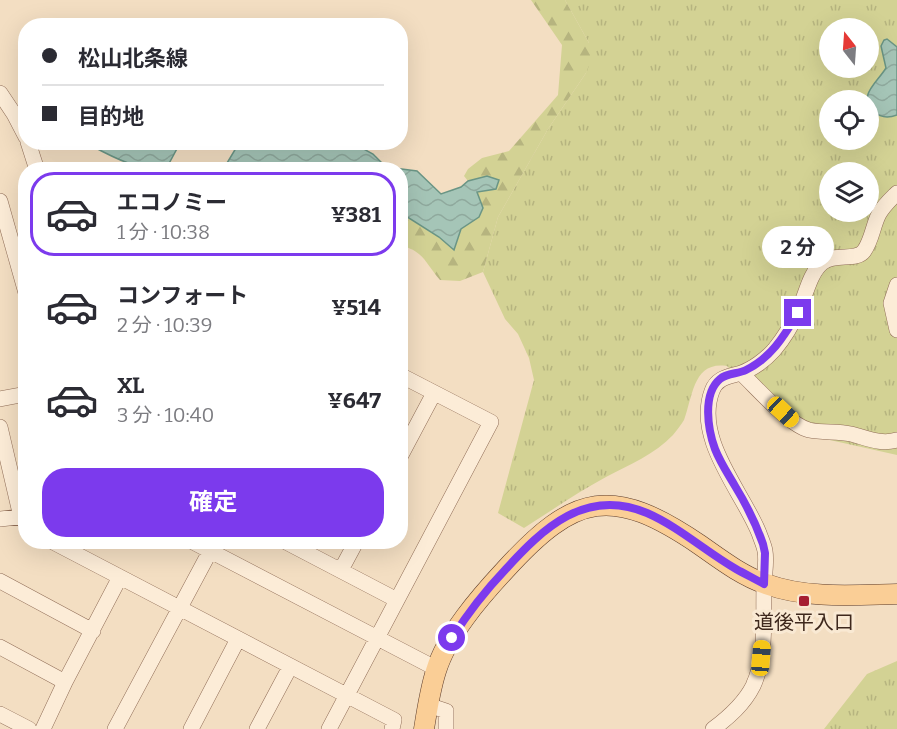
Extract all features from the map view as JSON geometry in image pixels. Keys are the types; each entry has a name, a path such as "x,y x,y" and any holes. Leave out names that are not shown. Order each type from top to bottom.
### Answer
{"main road":[{"path":"424,729 437,669 468,613 529,543 553,523 578,510 622,506 645,512 675,528 735,569 764,584 784,589 828,594 897,594"}],"street":[{"path":"0,93 18,122"},
{"path":"713,729 742,703 753,686 757,673 763,640 765,553 738,490 716,452 710,435 708,418 712,390 720,379 741,373 757,365 778,344 798,313 812,277 821,264 829,258 857,257 863,253 879,214 897,193"},
{"path":"0,201 18,265"},
{"path":"897,285 891,303 897,330"},
{"path":"741,373 797,426 810,430 849,434 874,441 897,440"},
{"path":"329,729 491,422 408,379"},
{"path":"408,442 434,393"},
{"path":"0,399 18,395"},
{"path":"0,427 18,495"},
{"path":"0,519 18,518"},
{"path":"66,549 394,720 392,729"},
{"path":"115,729 210,549"},
{"path":"217,549 437,669"},
{"path":"300,549 397,600"},
{"path":"341,570 352,549"},
{"path":"44,729 65,682 120,577"},
{"path":"0,581 93,631"},
{"path":"190,729 237,639"},
{"path":"0,647 65,682"},
{"path":"257,729 290,667"},
{"path":"428,705 446,711 446,729"},
{"path":"0,714 29,729"}],"green space":[{"path":"531,0 565,0 589,43 591,60 586,73 548,129 498,217 483,272 460,281 440,280 424,258 408,248 408,218 439,237 454,250 461,229 479,217 477,192 487,176 468,181 464,176 468,169 482,158 509,151 558,95 562,45"},
{"path":"565,0 897,0 897,455 794,432 727,366 716,366 707,369 696,382 684,420 679,428 666,442 650,453 585,489 524,528 498,513 534,380 529,358 518,334 505,319 483,272 498,217 548,129 586,73 589,43"},
{"path":"897,661 897,729 824,729 867,674"}],"water":[{"path":"887,39 897,47 897,115 888,117 879,115 879,90 870,90 886,68 881,46"},
{"path":"100,150 176,150 170,162 126,162"},
{"path":"235,150 366,150 381,162 228,162"},
{"path":"408,170 417,171 441,194 461,187 468,181 487,176 499,180 496,189 477,192 483,208 479,217 461,229 454,250 439,237 408,217"}],"place":[{"name":"道後平入口","path":"804,601"}],"route":[{"path":"452,638 489,587 529,543 553,523 566,516 578,510 600,506 622,506 645,512 675,528 735,569 764,584 763,544 738,490 716,452 710,435 708,418 710,402 712,390 720,379 741,373 757,365 773,351 798,313"}]}
